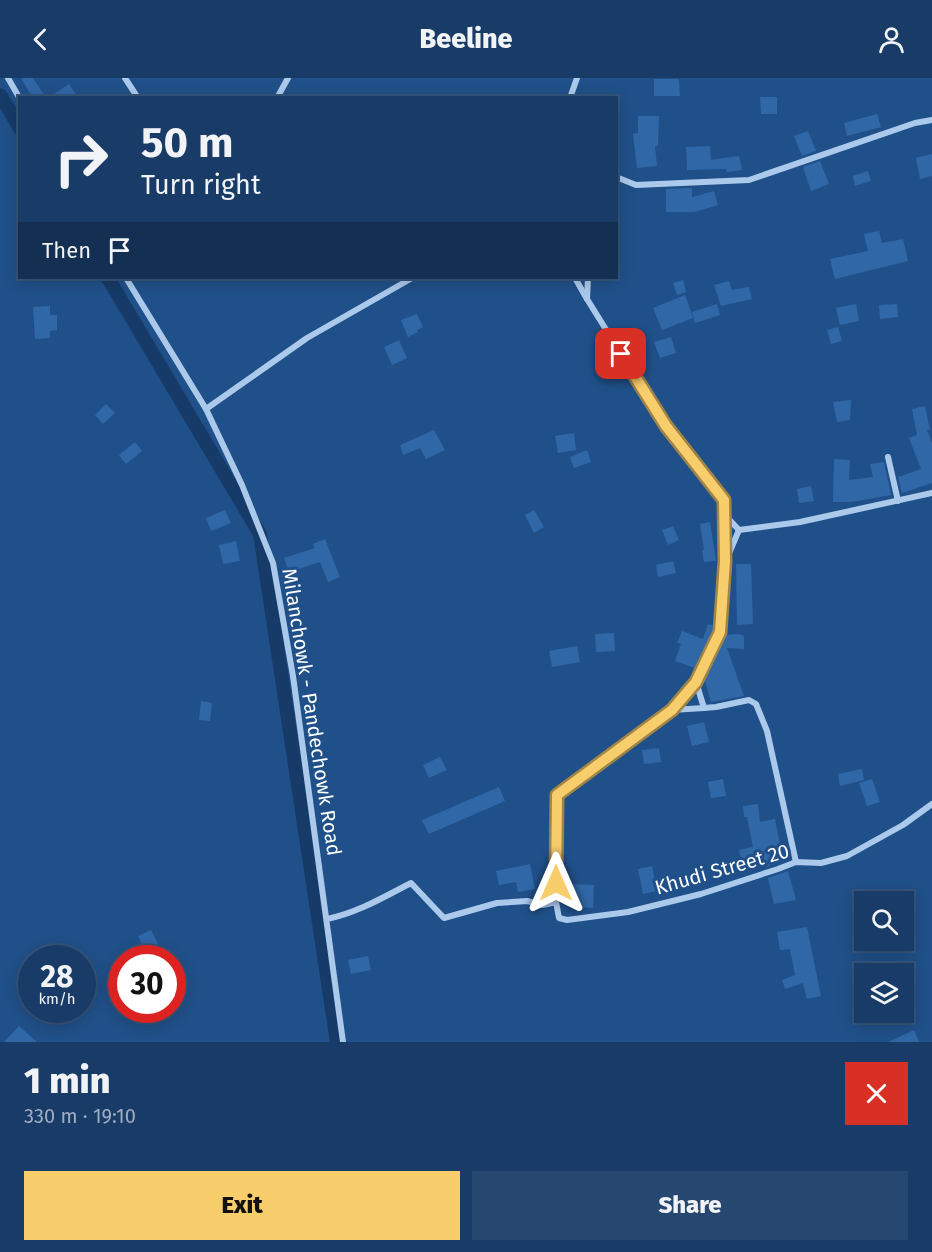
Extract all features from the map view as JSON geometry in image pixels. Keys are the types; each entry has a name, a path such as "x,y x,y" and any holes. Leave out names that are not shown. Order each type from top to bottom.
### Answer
{"street":[{"path":"8,78 18,96"},
{"path":"125,78 137,96"},
{"path":"278,96 288,78"},
{"path":"571,96 577,78"},
{"path":"618,176 636,185 749,180 915,123 932,120"},
{"name":"Milanchowk - Pandechowk Road","path":"127,279 206,410 242,485 273,563 293,676 343,1042"},
{"path":"206,410 307,338 410,279"},
{"path":"327,919 362,908 411,883 444,918 497,903 527,901 543,905 556,902 557,795 672,710 696,682 720,632 725,561 724,500 666,426 576,279"},
{"path":"587,299 588,279"},
{"path":"888,457 898,501"},
{"path":"739,530 800,522 932,493"},
{"path":"724,514 739,530"},
{"path":"725,561 739,530"},
{"path":"696,682 704,708"},
{"path":"672,710 716,707 749,700 756,704 767,731 796,862"},
{"name":"Khudi Street 20","path":"556,902 560,918 567,920 628,912 701,894 778,870 796,862 821,863 847,856 903,825 932,804"}],"building":[{"path":"21,78 33,78 45,96 32,96"},
{"path":"654,79 679,79 680,96 654,96"},
{"path":"69,84 77,96 51,96"},
{"path":"760,97 777,97 777,114 761,114"},
{"path":"877,114 881,127 847,136 844,123"},
{"path":"638,116 659,116 658,146 655,146 657,166 637,168 633,134 638,133"},
{"path":"808,131 816,151 802,156 794,136"},
{"path":"710,146 711,160 739,156 742,170 727,172 726,169 687,170 686,147"},
{"path":"932,154 932,176 920,179 916,158"},
{"path":"820,161 829,184 811,191 803,167"},
{"path":"868,171 871,181 855,186 853,176"},
{"path":"692,188 692,197 714,191 718,205 694,212 666,212 666,189"},
{"path":"879,231 882,243 903,239 908,261 835,279 830,259 868,251 864,234"},
{"path":"683,280 686,292 677,295 673,283"},
{"path":"729,281 732,290 749,287 752,299 721,306 714,285"},
{"path":"685,295 693,318 662,330 653,308"},
{"path":"717,304 720,315 695,323 692,312"},
{"path":"856,304 859,321 840,325 836,308"},
{"path":"897,304 898,317 880,319 879,305"},
{"path":"50,306 50,315 57,315 57,330 50,331 50,338 35,339 33,307"},
{"path":"417,314 423,327 408,337 401,320"},
{"path":"838,327 842,341 831,344 827,330"},
{"path":"671,337 676,353 660,358 654,342"},
{"path":"399,340 407,358 392,365 384,347"},
{"path":"851,400 850,420 837,422 833,402"},
{"path":"106,404 115,413 103,424 95,415"},
{"path":"925,406 930,430 927,430 932,443 932,483 902,493 898,477 921,469 909,438 917,435 912,409"},
{"path":"434,430 445,450 426,459 420,448 403,455 400,445"},
{"path":"574,433 576,450 558,453 555,436"},
{"path":"135,442 142,451 126,464 119,455"},
{"path":"587,450 591,462 574,468 570,457"},
{"path":"834,459 850,460 849,480 873,477 870,464 884,462 891,495 852,502 833,502"},
{"path":"811,486 814,501 799,503 797,489"},
{"path":"225,510 231,523 211,531 206,518"},
{"path":"534,510 544,527 534,533 525,515"},
{"path":"710,522 716,561 704,562 700,524"},
{"path":"673,526 679,540 668,545 662,530"},
{"path":"325,539 340,577 328,582 320,562 289,572 284,558 315,548 313,544"},
{"path":"236,541 240,561 223,564 219,545"},
{"path":"673,561 676,573 658,577 656,565"},
{"path":"736,564 751,564 753,624 737,625"},
{"path":"708,624 715,626 715,631 697,669 675,661 681,644 677,643 682,631 703,639"},
{"path":"614,633 615,651 596,652 595,634"},
{"path":"724,635 744,636 744,649 727,648 744,696 711,702 704,678"},
{"path":"577,646 580,662 552,667 549,651"},
{"path":"201,701 212,703 210,721 199,720"},
{"path":"704,722 709,742 692,746 687,726"},
{"path":"659,748 661,762 644,764 642,750"},
{"path":"440,757 447,770 429,778 423,765"},
{"path":"862,769 864,780 840,786 838,774"},
{"path":"723,779 726,796 711,798 708,782"},
{"path":"872,779 880,802 867,806 859,783"},
{"path":"499,787 505,801 429,834 422,820"},
{"path":"758,804 760,822 775,819 780,845 783,845 786,860 766,867 766,865 744,870 739,850 753,847 743,806"},
{"path":"530,864 535,889 518,892 516,882 499,885 496,871"},
{"path":"652,866 657,891 643,894 638,869"},
{"path":"788,871 796,900 774,904 768,878"},
{"path":"567,884 594,885 593,908 566,906"},
{"path":"807,927 821,996 807,999 803,983 785,989 782,980 795,975 790,949 780,950 777,932"},
{"path":"151,930 158,945 142,945 138,936"},
{"path":"368,956 371,970 351,974 348,960"},
{"path":"19,1026 37,1042 4,1042"},
{"path":"914,1030 919,1042 888,1042"}],"waterway":[{"path":"0,95 18,125"},
{"path":"109,279 260,534 337,1042"}],"route":[{"path":"556,883 557,795 672,710 696,682 720,632 725,561 724,500 666,426 621,354"}]}
